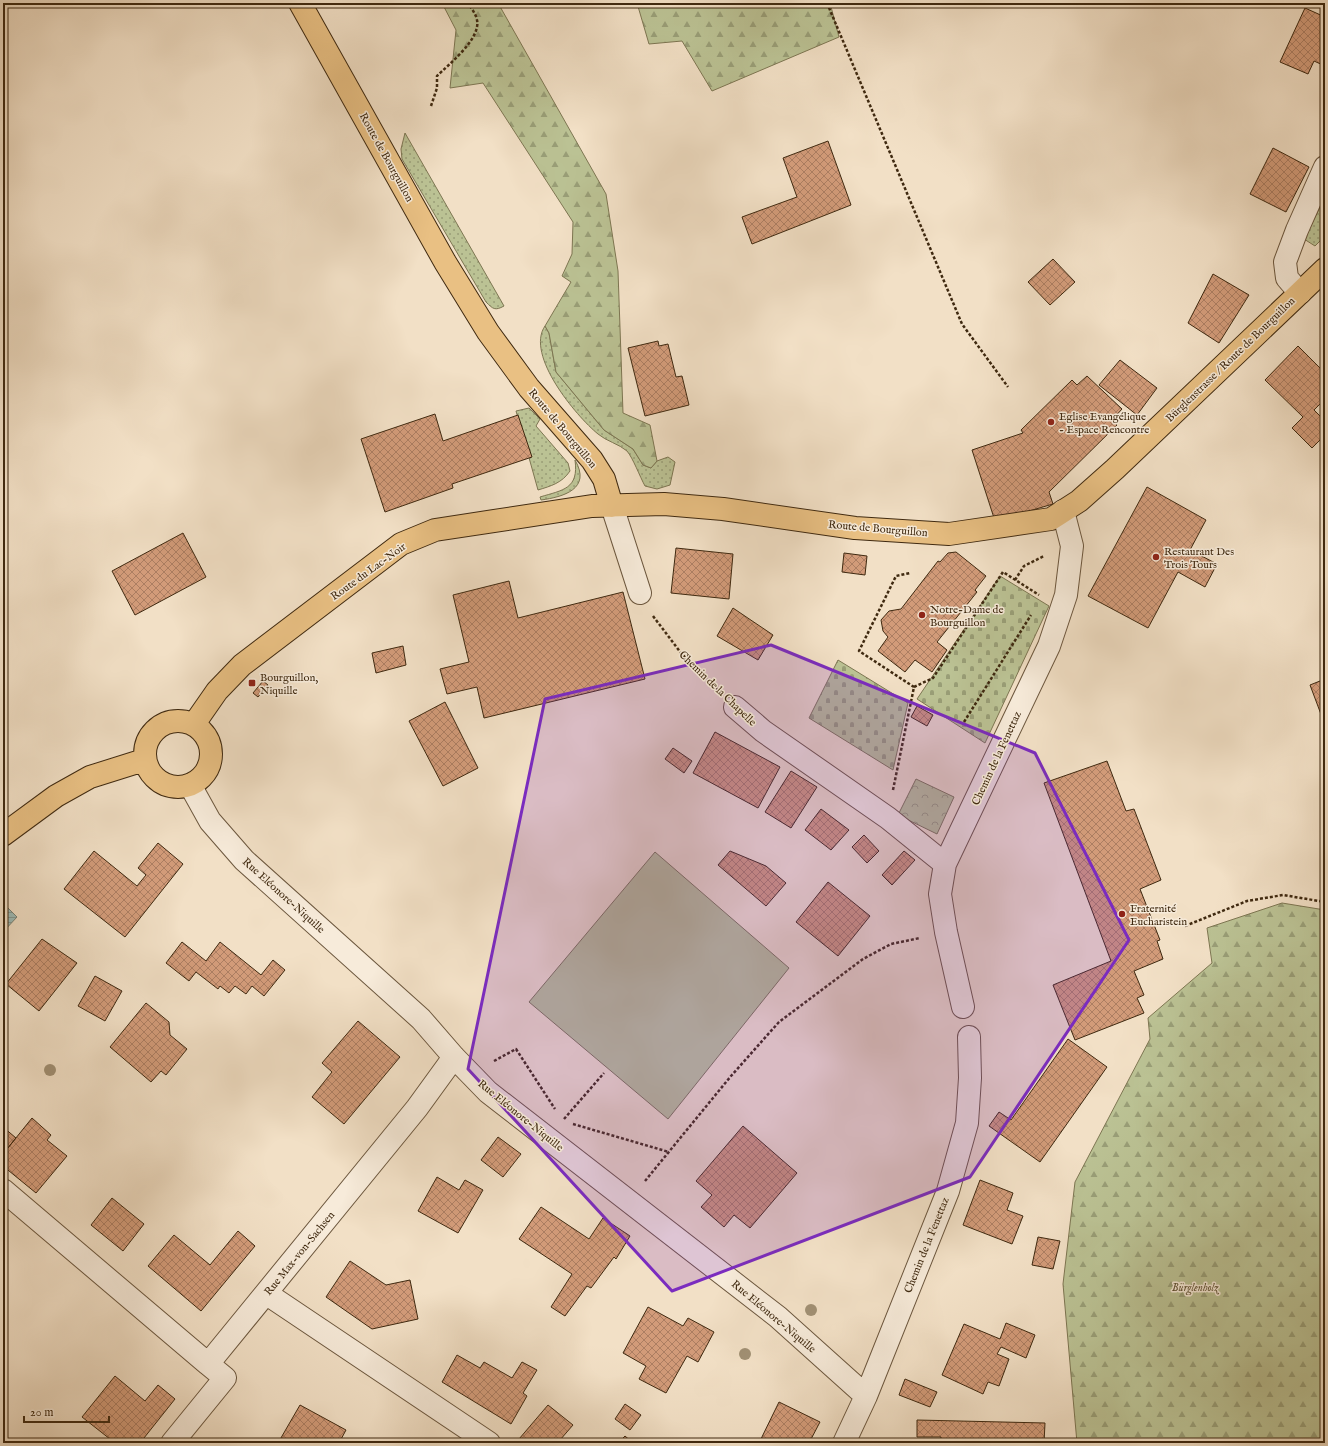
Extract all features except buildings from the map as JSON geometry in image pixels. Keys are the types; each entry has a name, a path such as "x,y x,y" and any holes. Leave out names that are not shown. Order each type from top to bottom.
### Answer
{"main road":[{"name":"Route de Bourguillon","path":"300,3 445,262 488,332 529,388 592,460 604,479 612,506 664,504 723,509 855,528 949,534 1044,521 1051,519 1063,511"},
{"name":"Bürglenstrasse / Route de Bourguillon","path":"1063,511 1079,501 1115,469 1325,269"},
{"name":"Route du Lac-Noir","path":"194,724 217,691 242,665 401,544 441,529 572,509 612,506"},
{"path":"173,721 184,721 194,724 206,736 211,751 210,761 206,772 199,780 190,785 175,787 161,783 153,777 147,769 144,760 148,739 154,730 163,724 173,721"},
{"path":"3,835 56,796 90,777 144,760"}],"street":[{"path":"1300,293 1287,278 1285,262 1297,230 1325,167"},
{"path":"612,506 640,593"},
{"name":"Chemin de la Fenettaz","path":"964,1007 946,932 940,894 945,864 1049,646 1066,595 1072,546 1063,511"},
{"name":"Chemin de la Chapelle","path":"735,707 763,731 888,818 945,864"},
{"name":"Rue Eléonore-Niquille","path":"190,785 210,821 244,860 421,1018 454,1057 488,1092 778,1317 866,1396"},
{"name":"Chemin de la Fenettaz","path":"844,1443 866,1396 948,1191 967,1123 970,1078 969,1037"},
{"name":"Rue Max-von-Sachsen","path":"208,1364 417,1108 454,1057"},
{"path":"3,1190 225,1378 172,1443"},
{"path":"266,1294 489,1443"}],"path":[{"path":"431,106 437,88 437,76 471,41 476,30 477,20 468,3"},
{"path":"827,3 962,324 1008,387"},
{"path":"1016,580 1024,566 1044,556"},
{"path":"914,687 933,678 1003,572 1042,596"},
{"path":"910,573 896,576 859,650 914,687"},
{"name":"Chemin de la Chapelle","path":"640,593 656,622 681,653 735,707"},
{"path":"964,722 1034,610"},
{"path":"888,818 914,687"},
{"path":"1185,926 1247,901 1276,896 1283,895 1325,902"},
{"path":"629,1200 779,1022 863,959 892,944 946,932"},
{"path":"471,1074 516,1049 563,1121 669,1152"},
{"path":"563,1121 604,1073"}],"highlighted area":[{"path":"771,645 1035,753 1129,940 970,1177 672,1291 468,1069 545,699"}],"green space":[{"path":"442,3 498,3 606,194 618,271 623,413 650,425 657,461 651,468 643,465 633,449 604,430 556,372 549,333 545,326 571,282 562,276 572,254 573,222 483,83 450,88 456,30"},
{"path":"637,3 830,3 839,37 712,91 682,41 649,44"},
{"path":"405,133 504,306 494,308 486,302 402,159 401,149"},
{"path":"1325,197 1325,206 1320,216 1325,220 1325,236 1315,246 1304,239"},
{"path":"545,326 549,333 556,372 604,430 633,449 643,465 651,468 657,461 668,457 675,462 670,485 657,489 645,486 632,458 627,451 598,434 566,400 547,368 542,353 541,338"},
{"path":"529,408 540,419 536,426 568,463 570,471 560,481 538,490 516,411"},
{"path":"575,460 580,478 578,485 566,494 541,500 540,497 562,490 572,483 576,470"},
{"path":"1000,576 1049,606 985,743 917,699"},
{"path":"838,660 908,703 893,770 809,718"},
{"path":"916,779 954,797 937,834 898,815"},
{"path":"655,852 789,968 668,1119 529,1002"},
{"name":"Bürglenholz","path":"1282,903 1325,910 1325,1443 1077,1443 1063,1284 1075,1182 1150,1039 1148,1018 1212,963 1207,928"}],"water":[{"path":"8,908 17,917 3,932 3,914"}],"place":[{"name":"Eglise Evangélique - Espace Rencontre","path":"1051,422"},
{"name":"Restaurant Des Trois Tours","path":"1156,557"},
{"name":"Notre-Dame de Bourguillon","path":"922,615"},
{"name":"Bourguillon, Niquille","path":"252,683"},
{"name":"Fraternité Eucharistein","path":"1122,914"}]}
